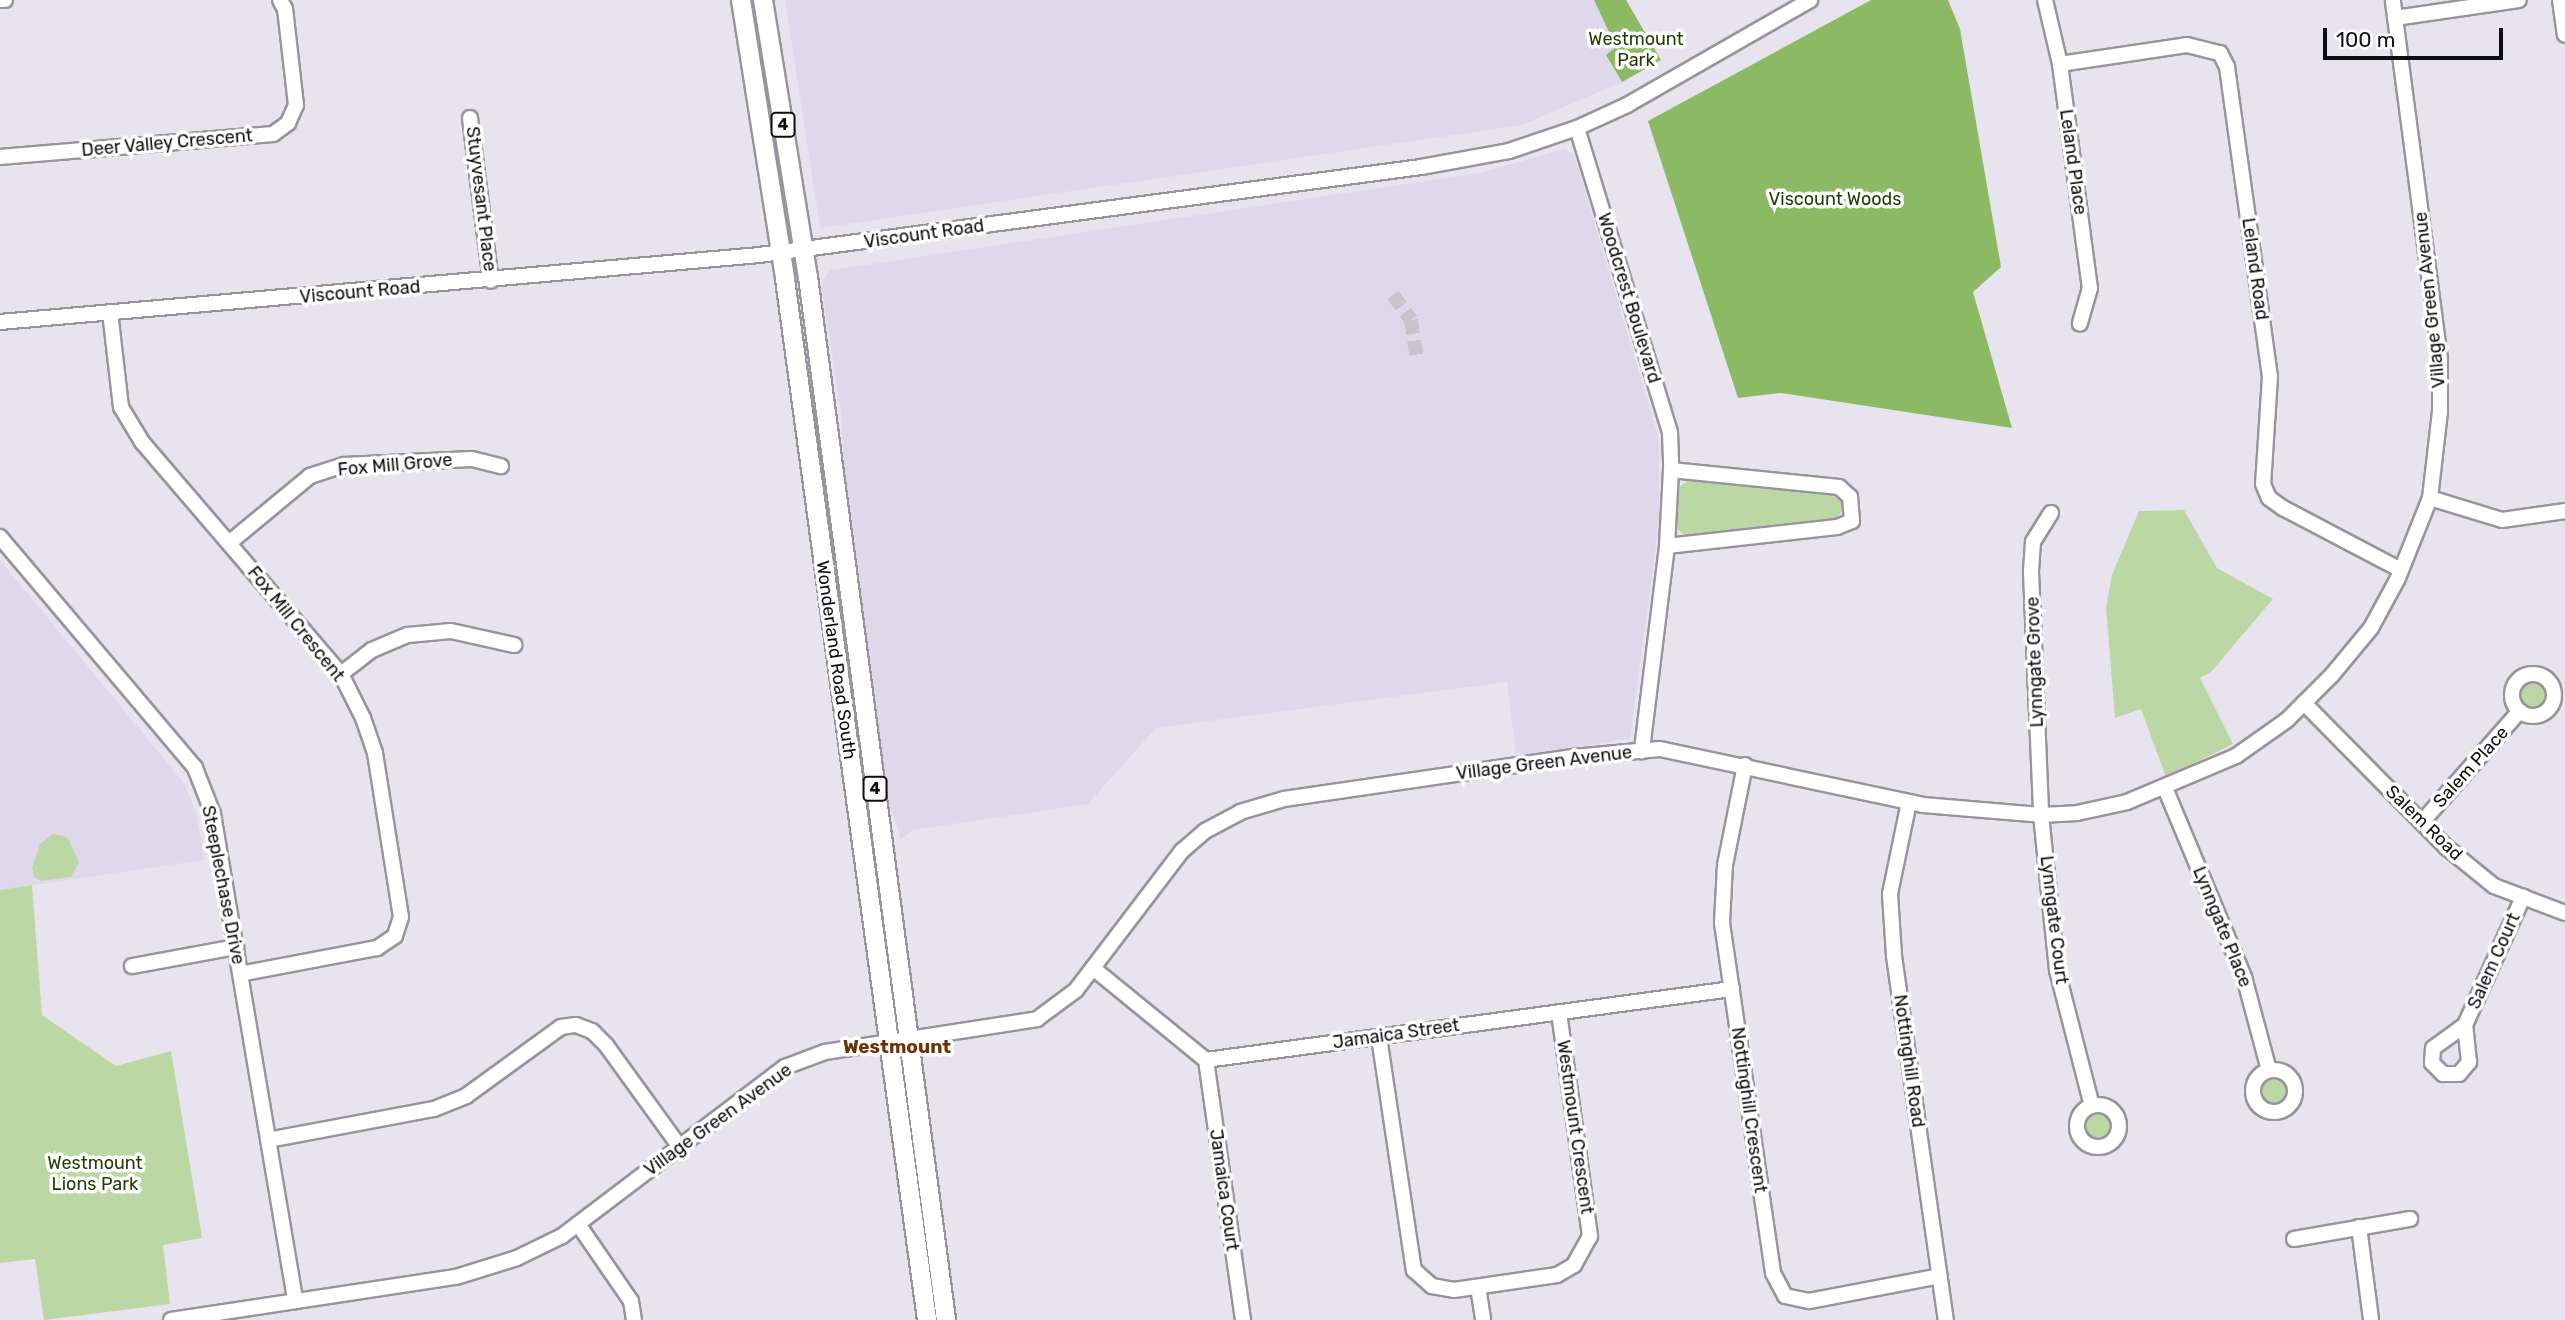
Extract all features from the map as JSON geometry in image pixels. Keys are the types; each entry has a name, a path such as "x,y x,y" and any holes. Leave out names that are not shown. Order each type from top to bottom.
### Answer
{"main road":[{"name":"Wonderland Road South","path":"741,0 781,252 927,1320"},
{"name":"Wonderland Road South","path":"763,0 803,249 911,1038 946,1320"}],"street":[{"path":"0,1 5,0"},
{"name":"Deer Valley Crescent","path":"0,157 273,134 288,123 296,106 285,9 280,0"},
{"name":"Viscount Road","path":"0,322 491,281 781,252 1305,186 1509,151 1577,128 1628,105 1810,0"},
{"name":"Leland Place","path":"2045,0 2060,64 2090,288 2080,324"},
{"name":"Village Green Avenue","path":"171,1320 456,1277 517,1258 578,1224 785,1067 825,1052 1037,1019 1076,990 1182,851 1205,831 1240,812 1284,799 1660,749 1909,802 1970,812 2041,815 2077,813 2165,788 2236,756 2304,703 2371,628 2401,570 2430,498 2440,412 2440,359 2393,0"},
{"path":"2395,18 2519,0"},
{"path":"2560,0 2565,35"},
{"name":"Leland Road","path":"2060,64 2187,45 2220,52 2227,67 2270,377 2263,484 2269,498 2283,508 2401,570"},
{"name":"Stuyvesant Place","path":"470,118 491,281"},
{"name":"Woodcrest Boulevard","path":"1577,128 1670,432 1667,546 1642,751"},
{"name":"Fox Mill Crescent","path":"110,312 121,407 142,442 341,674 363,718 375,753 401,917 395,936 377,948 240,974"},
{"name":"Fox Mill Grove","path":"229,543 310,476 344,466 472,458 501,466"},
{"path":"1667,546 1852,522 1850,497 1839,487 1671,470"},
{"path":"2430,498 2502,520 2565,511"},
{"name":"Lynngate Grove","path":"2041,815 2031,572 2033,542 2051,513"},
{"name":"Steeplechase Drive","path":"0,537 195,768 214,814 295,1301"},
{"path":"341,674 372,650 408,635 451,631 514,645"},
{"name":"Salem Road","path":"2304,703 2422,822 2494,886 2565,913"},
{"name":"Salem Place","path":"2422,822 2520,711"},
{"name":"Nottinghill Crescent","path":"1745,765 1725,865 1722,923 1773,1273 1785,1296 1809,1301 1940,1276"},
{"name":"Lynngate Place","path":"2165,788 2244,977 2269,1070"},
{"name":"Nottinghill Road","path":"1909,802 1890,894 1894,956 1946,1320"},
{"name":"Lynngate Court","path":"2041,815 2057,970 2092,1106"},
{"name":"Salem Court","path":"2465,1025 2522,897"},
{"path":"132,966 236,947"},
{"path":"1093,968 1206,1060"},
{"name":"Jamaica Street","path":"1206,1060 1732,989"},
{"name":"Westmount Crescent","path":"1379,1037 1414,1270 1432,1286 1454,1290 1478,1287 1557,1275 1574,1265 1590,1236 1559,1012"},
{"path":"268,1140 434,1109 466,1096 561,1027 576,1025 592,1031 606,1045 679,1146"},
{"name":"Jamaica Court","path":"1206,1060 1242,1320"},
{"path":"2294,1239 2410,1219"},
{"path":"578,1224 631,1301 634,1320"},
{"path":"2359,1227 2371,1320"},
{"path":"1478,1287 1483,1320"}],"shaded area":[{"path":"785,0 1594,0 1616,47 1606,56 1622,82 1522,125 820,228"},
{"path":"1564,149 1574,154 1659,439 1659,524 1630,739 1516,755 1507,682 1156,728 1088,804 913,830 901,839 885,792 858,568 848,528 841,413 821,283 831,270 1479,173"},
{"path":"0,560 184,783 196,812 205,860 0,890"}],"green space":[{"name":"Westmount Park","path":"1594,0 1626,0 1661,60 1622,82 1606,55 1616,47"},
{"name":"Viscount Woods","path":"1871,0 1948,0 1960,29 2001,267 1973,292 2012,428 1781,393 1738,398 1648,121"},
{"path":"1690,479 1825,491 1842,502 1842,512 1835,519 1820,523 1689,539 1676,528 1678,488"},
{"path":"2184,510 2217,568 2273,599 2211,672 2200,678 2233,744 2166,777 2141,709 2115,718 2106,607 2112,575 2139,511"},
{"path":"2533,682 2542,686 2546,695 2542,704 2533,708 2524,704 2520,695 2524,686"},
{"path":"53,834 67,837 79,862 71,877 41,881 34,877 32,867 40,844"},
{"name":"Westmount Lions Park","path":"32,885 42,1015 116,1066 171,1051 202,1238 163,1245 170,1304 44,1320 35,1259 0,1263 0,890"},
{"path":"2274,1077 2284,1081 2288,1091 2284,1101 2274,1105 2264,1101 2260,1091 2264,1081"},
{"path":"2097,1112 2107,1116 2111,1126 2107,1136 2097,1140 2087,1136 2083,1126 2087,1116"}],"tunnel":[{"path":"1393,295 1411,320 1417,360"}],"district":[{"name":"Westmount","path":"897,1047"}]}
